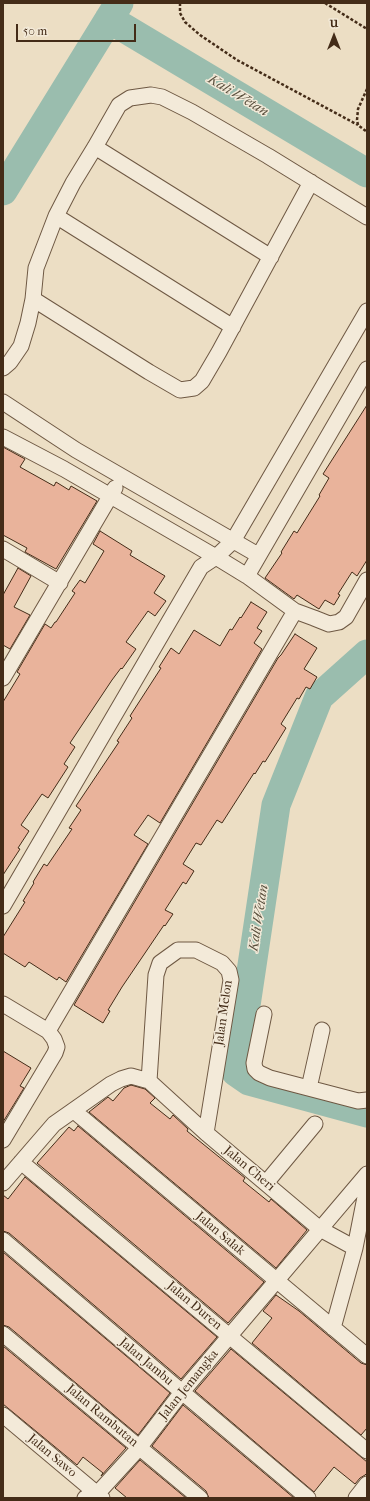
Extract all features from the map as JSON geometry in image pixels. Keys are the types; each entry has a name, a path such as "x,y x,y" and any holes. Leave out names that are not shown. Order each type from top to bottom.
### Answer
{"street":[{"path":"3,368 10,362 21,346 28,323 33,298 36,268 56,216 72,183 119,105 130,98 152,95 162,97 192,112 311,182 367,217"},
{"path":"95,147 271,256"},
{"path":"33,298 180,390 194,388 202,381 233,327 311,182"},
{"path":"56,216 233,327"},
{"path":"3,906 201,567 216,557 233,541 367,311"},
{"path":"247,576 367,369"},
{"path":"3,402 76,450 258,556"},
{"path":"3,437 64,469 216,557 247,576 295,611 329,624 339,622 346,617 367,580"},
{"path":"5,669 60,583 122,477"},
{"path":"3,549 60,583"},
{"path":"48,1032 295,611"},
{"name":"Jalan Melon","path":"149,1081 156,975 160,963 178,950 196,950 222,963 229,971 231,980 206,1133"},
{"path":"3,1004 48,1032 54,1039 57,1047 55,1053 3,1140"},
{"path":"264,1014 254,1054 254,1063 259,1074 358,1101 367,1100"},
{"path":"309,1088 322,1030"},
{"path":"3,1183 54,1124 121,1078 131,1076 149,1081"},
{"name":"Jalan Cheri","path":"149,1081 206,1133 320,1229 355,1248"},
{"name":"Jalan Salak","path":"74,1111 367,1356"},
{"path":"266,1184 315,1124"},
{"name":"Jalan Duren","path":"21,1162 367,1451"},
{"name":"Jalan Jemangka","path":"95,1497 139,1448 182,1392 367,1174"},
{"path":"333,1328 355,1248 367,1187"},
{"name":"Jalan Jambu","path":"3,1240 308,1498"},
{"name":"Jalan Rambutan","path":"3,1334 200,1498"},
{"name":"Jalan Sawo","path":"3,1414 95,1497"},
{"path":"356,1498 367,1484"}],"path":[{"path":"180,3 180,13 185,22 200,35 237,60 367,132"},
{"path":"325,3 367,29"},
{"path":"358,126 356,120 358,109 367,89"}],"building":[{"path":"367,405 367,560 357,576 352,572 338,594 340,595 334,605 325,600 319,609 297,595 294,599 265,578 282,553 281,552 294,531 297,533 320,496 319,495 329,478 323,474"},
{"path":"3,447 25,459 20,467 54,486 56,482 69,490 71,486 97,501 56,569 25,552 27,548 3,535"},
{"path":"100,531 132,551 130,555 165,576 154,593 166,601 155,616 148,611 126,642 136,649 112,680 70,743 75,747 64,764 68,767 48,798 42,794 21,825 29,831 18,848 20,849 3,875 3,702 20,674 17,672 45,624 51,628 56,622 75,593 72,591 80,580 85,583 104,551 93,544"},
{"path":"18,568 31,576 14,607 30,615 10,649 3,645 3,595"},
{"path":"251,602 267,612 257,628 262,631 254,643 262,649 160,823 148,815 134,835 148,844 66,982 59,977 57,980 29,962 25,967 3,953 3,937 25,902 23,901 34,883 33,882 44,864 47,866 72,829 69,828 81,810 76,806 119,742 117,741 132,718 130,716 161,668 159,667 171,648 179,654 194,630 220,646 230,629 232,630"},
{"path":"295,634 317,648 304,669 317,677 310,689 306,687 299,699 297,698 281,724 286,728 265,762 263,761 255,774 254,773 222,823 217,820 201,845 196,843 183,864 194,871 186,884 183,882 165,910 173,914 122,987 108,1010 110,1011 103,1023 74,1005 278,658"},
{"path":"3,1051 31,1068 20,1086 24,1088 3,1122"},
{"path":"131,1085 145,1089 155,1098 150,1103 170,1119 173,1115 188,1129 187,1131 245,1178 243,1181 269,1202 271,1199 307,1230 276,1268 89,1112 108,1097 113,1101 124,1088"},
{"path":"78,1126 264,1282 228,1323 37,1163 69,1127 74,1131"},
{"path":"25,1177 217,1337 181,1379 9,1233 3,1231 3,1195 8,1199"},
{"path":"3,1252 170,1393 138,1435 9,1327 3,1325"},
{"path":"276,1295 299,1311 361,1363 367,1365 367,1428 361,1435 252,1343 272,1318 263,1311"},
{"path":"3,1346 126,1448 101,1476 103,1473 83,1457 77,1465 3,1404"},
{"path":"231,1349 367,1462 367,1473 355,1484 334,1467 314,1492 195,1391"},
{"path":"183,1405 294,1498 209,1498 206,1491 152,1446"},
{"path":"140,1460 186,1498 127,1498 115,1488"}],"waterway":[{"path":"3,191 119,3"},
{"name":"Kali Wetan","path":"109,19 367,173"},
{"name":"Kali Wetan","path":"367,654 319,697 276,805 236,1072 249,1081 367,1113"}]}
